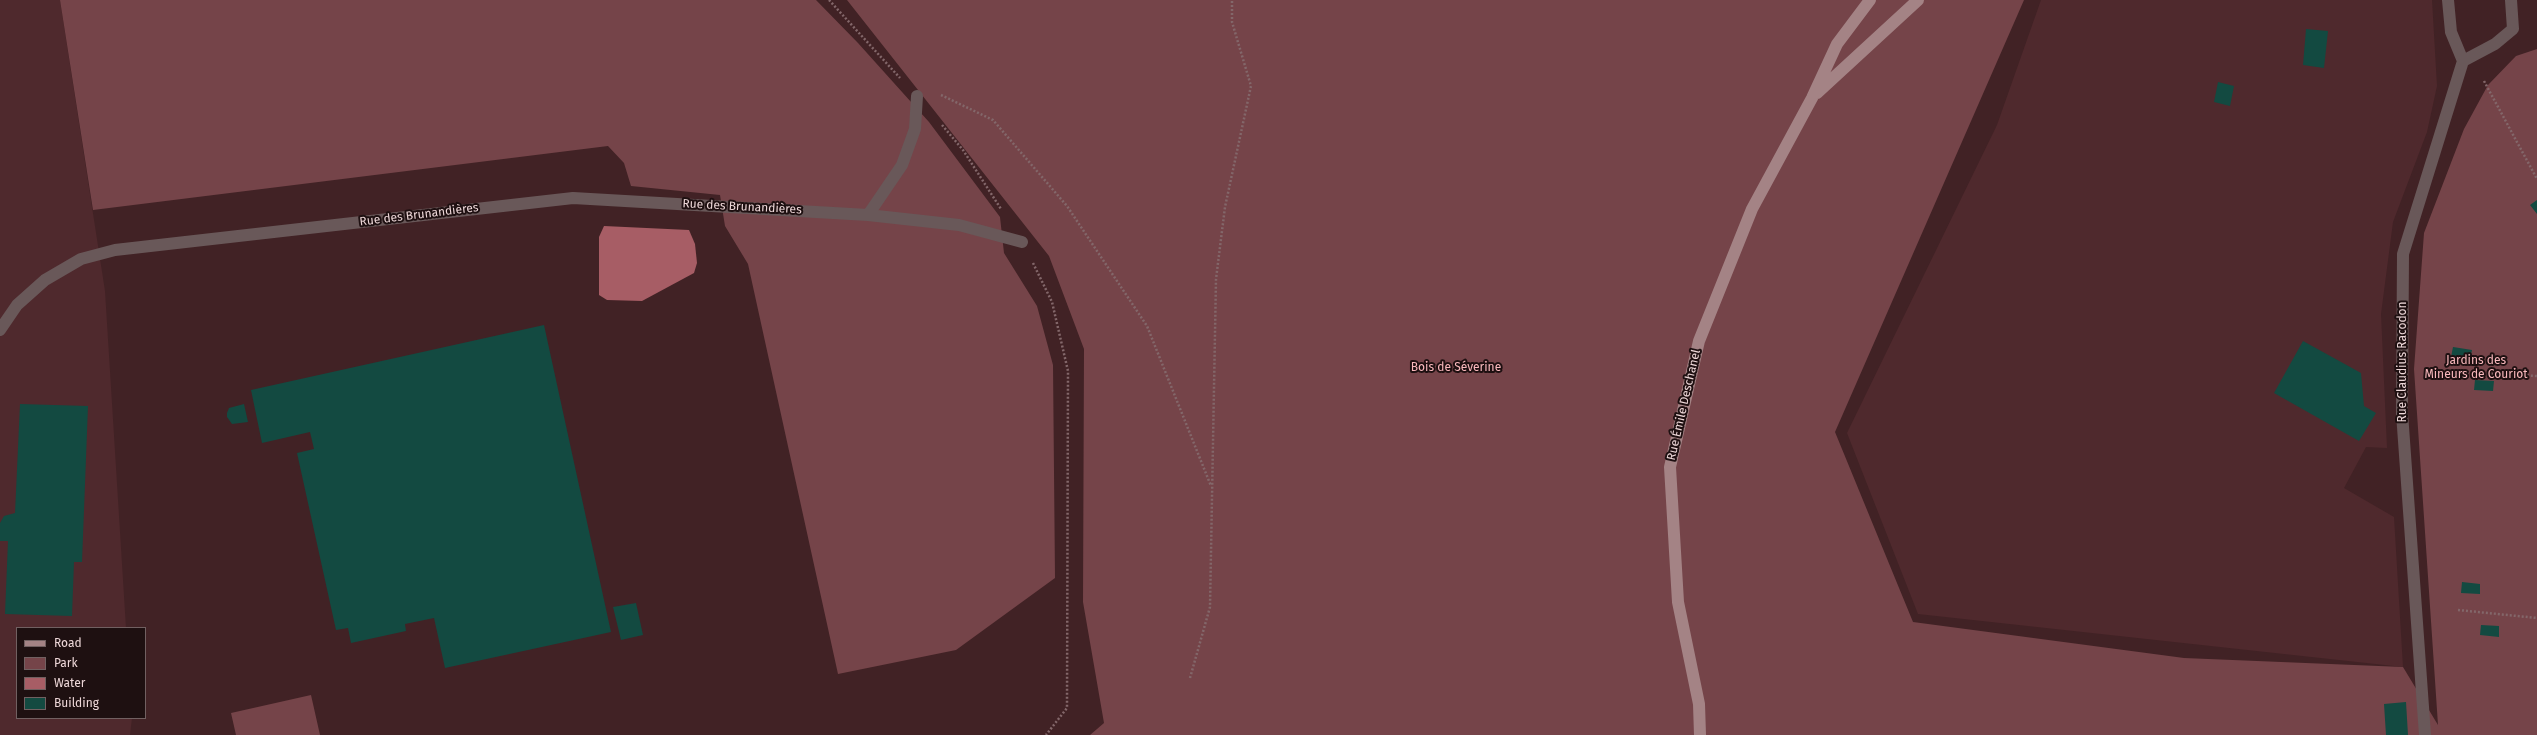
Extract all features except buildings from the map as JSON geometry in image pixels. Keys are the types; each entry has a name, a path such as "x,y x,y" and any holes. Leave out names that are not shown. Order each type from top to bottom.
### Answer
{"main road":[{"name":"Rue Émile Deschanel","path":"1700,735 1700,704 1678,602 1670,467 1699,341 1752,209 1812,98 1837,44 1870,0"},
{"name":"Rue Émile Deschanel","path":"1812,98 1918,0"}],"street":[{"path":"2448,0 2451,32 2463,61 2495,44 2513,29 2511,0"},
{"name":"Rue Claudius Racodon","path":"2425,735 2402,413 2403,254 2463,61"},
{"path":"868,215 902,165 915,129 917,96"},
{"name":"Rue des Brunandières","path":"0,330 17,305 45,280 81,260 115,250 573,198 868,215 959,225 1022,242"}],"path":[{"path":"1190,678 1210,608 1216,279 1225,207 1251,86 1232,22 1232,0"},
{"path":"2463,61 2488,85 2537,179"},
{"path":"896,73 903,76"},
{"path":"937,93 993,120 1067,206 1147,326 1212,488"},
{"path":"1022,242 1052,302 1068,371 1067,708 1046,735"},
{"path":"2447,371 2537,376"},
{"path":"2458,610 2537,618"}],"shaded area":[{"path":"0,0 60,0 105,291 126,627 16,627 16,719 132,719 130,735 0,735"},
{"path":"2041,0 2432,0 2437,86 2427,132 2393,222 2381,314 2387,448 2366,447 2344,488 2394,517 2403,667 1918,614 1847,433 1997,125"}],"green space":[{"path":"60,0 816,0 858,43 929,122 1000,217 1004,253 1037,306 1053,365 1055,578 956,650 838,674 748,264 725,226 720,195 631,186 624,163 608,146 93,210"},
{"name":"Bois de Séverine","path":"847,0 2024,0 1835,432 1913,622 2184,658 2403,667 2438,725 2414,369 2424,233 2464,129 2488,85 2516,56 2537,49 2537,735 1090,735 1104,723 1083,602 1084,349 1049,256"},
{"path":"311,695 320,735 236,735 231,713"}],"water":[{"path":"604,226 689,230 695,244 697,263 694,273 642,301 607,300 599,295 599,237"}],"park label":[{"name":"Jardins des Mineurs de Couriot","path":"2476,368"}]}
